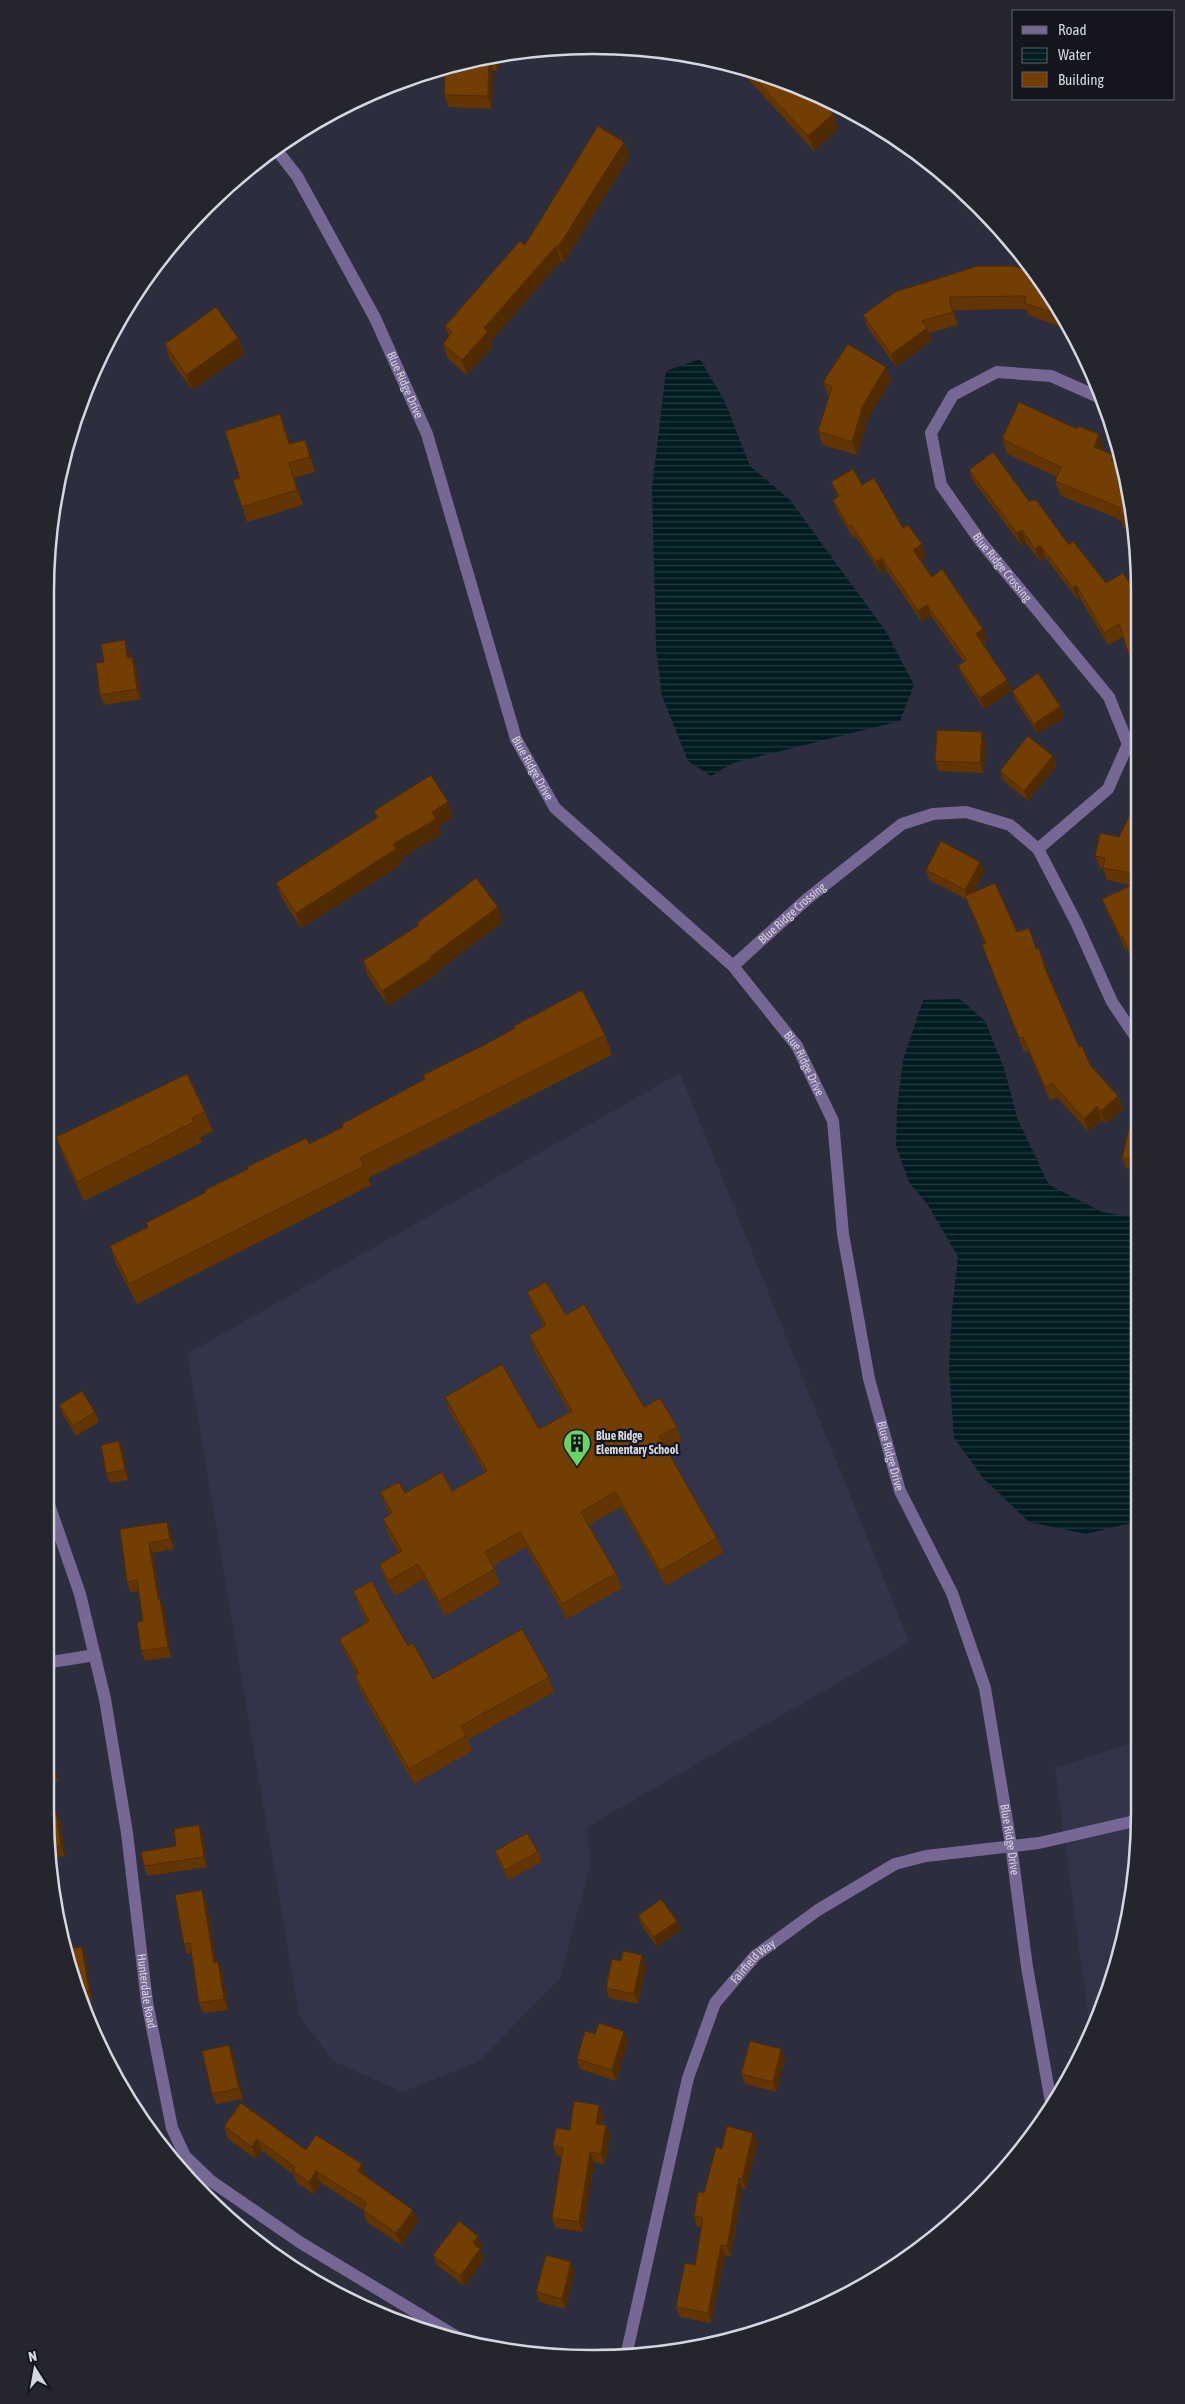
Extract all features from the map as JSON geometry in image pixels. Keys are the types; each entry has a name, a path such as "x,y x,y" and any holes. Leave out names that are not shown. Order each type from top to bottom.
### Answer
{"street":[{"name":"Blue Ridge Drive","path":"280,154 296,176 375,318 427,434 516,740 555,808 733,966 797,1046 833,1121 843,1234 869,1379 900,1492 952,1593 985,1688 1027,1967 1050,2096"},
{"name":"Blue Ridge Crossing","path":"1038,849 1108,789 1128,744 1109,697 982,542 941,485 931,433 953,395 997,372 1051,376 1093,395"},
{"name":"Blue Ridge Crossing","path":"733,966 807,899 902,824 933,814 966,812 1010,825 1038,849 1078,924 1112,1002 1131,1030"},
{"name":"Hunterdale Road","path":"54,1519 80,1594 105,1699 127,1833 147,2002 172,2128 185,2156 211,2180 301,2243 445,2330"},
{"path":"54,1662 95,1655"},
{"name":"Fairfield Way","path":"628,2349 688,2078 715,2003 755,1956 818,1910 894,1864 926,1856 1039,1843 1131,1822"}],"shaded area":[{"path":"680,1073 909,1642 587,1827 590,1866 560,1977 480,2061 403,2092 333,2061 299,2015 187,1354"},
{"path":"1131,1743 1130,1847 1127,1882 1113,1951 1103,1985 1089,2020 1055,1768"}],"water":[{"path":"700,359 725,402 750,466 790,500 887,633 914,685 900,721 733,763 711,776 688,761 662,696 656,648 652,488 666,371"},
{"path":"960,999 985,1021 1004,1068 1018,1120 1049,1185 1102,1212 1131,1217 1131,1523 1086,1534 1029,1522 983,1478 954,1438 949,1366 952,1310 958,1257 928,1205 909,1182 896,1146 897,1108 903,1060 923,1000"}],"building":[{"path":"489,64 488,96 444,95 445,74"},
{"path":"755,79 826,107 833,114 808,136"},
{"path":"598,126 624,142 558,247 556,246 484,328 488,331 462,360 443,344 452,332 445,326 520,241 525,245"},
{"path":"978,266 1013,266 1023,269 1053,313 1024,303 1026,296 949,297 953,312 922,321 927,328 891,354 863,315 895,292"},
{"path":"216,307 238,338 186,375 165,344"},
{"path":"848,344 886,367 863,405 852,442 818,431 832,387 823,382"},
{"path":"1019,402 1077,429 1078,426 1099,434 1094,447 1113,455 1111,461 1115,462 1126,517 1119,514 1121,508 1055,481 1061,467 1002,439"},
{"path":"280,414 289,444 305,440 310,457 289,463 297,490 242,507 233,480 240,478 225,431"},
{"path":"993,452 1029,501 1036,500 1069,545 1073,541 1106,583 1123,573 1131,586 1131,662 1119,624 1104,633 1076,585 1073,588 1040,545 1035,549 1022,530 1017,533 969,470"},
{"path":"853,469 862,485 874,478 903,528 908,525 922,544 913,550 932,577 942,569 983,629 976,634 1007,680 980,698 958,666 967,660 927,605 918,611 882,558 876,562 851,525 848,526 833,500 839,496 831,482"},
{"path":"125,640 127,658 132,657 137,689 100,695 96,663 104,662 101,644"},
{"path":"1038,673 1060,706 1034,724 1012,691"},
{"path":"937,730 982,732 980,763 935,761"},
{"path":"1028,736 1053,756 1024,791 1000,771"},
{"path":"431,775 448,802 432,812 436,819 393,844 396,849 296,913 276,883 378,817 374,811"},
{"path":"1131,812 1131,873 1103,868 1105,858 1095,856 1100,833 1119,837"},
{"path":"941,841 980,862 965,890 926,870"},
{"path":"476,878 498,907 430,957 431,959 382,991 363,961 419,925 417,923"},
{"path":"995,883 1017,932 1029,928 1036,949 1039,948 1045,968 1079,1047 1082,1046 1090,1065 1118,1096 1101,1111 1097,1106 1084,1119 1052,1083 1045,1087 1023,1037 1019,1038 982,945 986,943 965,896"},
{"path":"1131,886 1131,959 1123,937 1121,938 1102,899"},
{"path":"582,990 605,1035 360,1158 364,1166 129,1284 110,1246 148,1227 146,1223 206,1192 205,1190 248,1169 247,1167 306,1138 309,1144 343,1127 342,1124 425,1079 423,1075 484,1045 515,1028 514,1026"},
{"path":"187,1074 205,1112 192,1118 194,1122 77,1182 56,1137"},
{"path":"1131,1120 1131,1160 1122,1158"},
{"name":"Blue Ridge Elementary School","path":"546,1282 566,1315 584,1304 644,1407 660,1398 677,1427 659,1436 717,1538 660,1571 615,1492 581,1512 616,1573 562,1604 520,1532 485,1552 495,1569 439,1601 418,1564 389,1581 379,1564 402,1551 383,1519 392,1513 380,1492 399,1482 405,1493 442,1472 452,1491 487,1471 445,1397 502,1364 539,1429 572,1411 529,1335 546,1325 527,1292"},
{"path":"82,1391 95,1412 73,1426 59,1405"},
{"path":"119,1441 125,1470 106,1473 101,1445"},
{"path":"167,1522 170,1539 149,1543 168,1647 141,1651 137,1622 143,1621 137,1580 127,1582 120,1529"},
{"path":"372,1581 408,1646 413,1643 433,1679 522,1629 549,1677 461,1726 466,1736 409,1769 355,1676 359,1673 339,1639 369,1621 353,1591"},
{"path":"56,1811 61,1846 55,1847 54,1812"},
{"path":"199,1825 204,1857 144,1866 141,1852 176,1846 174,1829"},
{"path":"527,1833 538,1852 505,1870 495,1851"},
{"path":"202,1890 214,1963 218,1962 224,1999 199,2003 190,1943 184,1944 175,1895"},
{"path":"661,1899 677,1921 654,1937 638,1916"},
{"path":"82,1947 89,1991 85,1992 71,1948"},
{"path":"623,1951 642,1955 634,1994 606,1988 612,1959 621,1961"},
{"path":"599,2023 624,2031 612,2070 577,2059 585,2031 595,2034"},
{"path":"750,2041 781,2049 773,2082 741,2074"},
{"path":"229,2045 239,2088 212,2094 202,2051"},
{"path":"574,2101 599,2105 596,2124 606,2125 601,2154 590,2152 579,2222 552,2218 563,2148 553,2146 556,2128 570,2130"},
{"path":"241,2103 306,2150 316,2135 362,2164 358,2171 413,2210 396,2233 363,2210 367,2203 316,2171 309,2182 293,2171 295,2167 257,2139 252,2147 224,2126"},
{"path":"727,2126 753,2133 742,2179 739,2178 727,2246 721,2245 708,2313 676,2307 685,2263 695,2265 703,2218 694,2216 698,2192 704,2193 716,2147 722,2149"},
{"path":"459,2221 478,2236 473,2243 480,2249 460,2276 433,2255"},
{"path":"546,2255 571,2262 562,2299 536,2292"}],"place":[{"name":"Blue Ridge Elementary School","path":"577,1467"}]}
